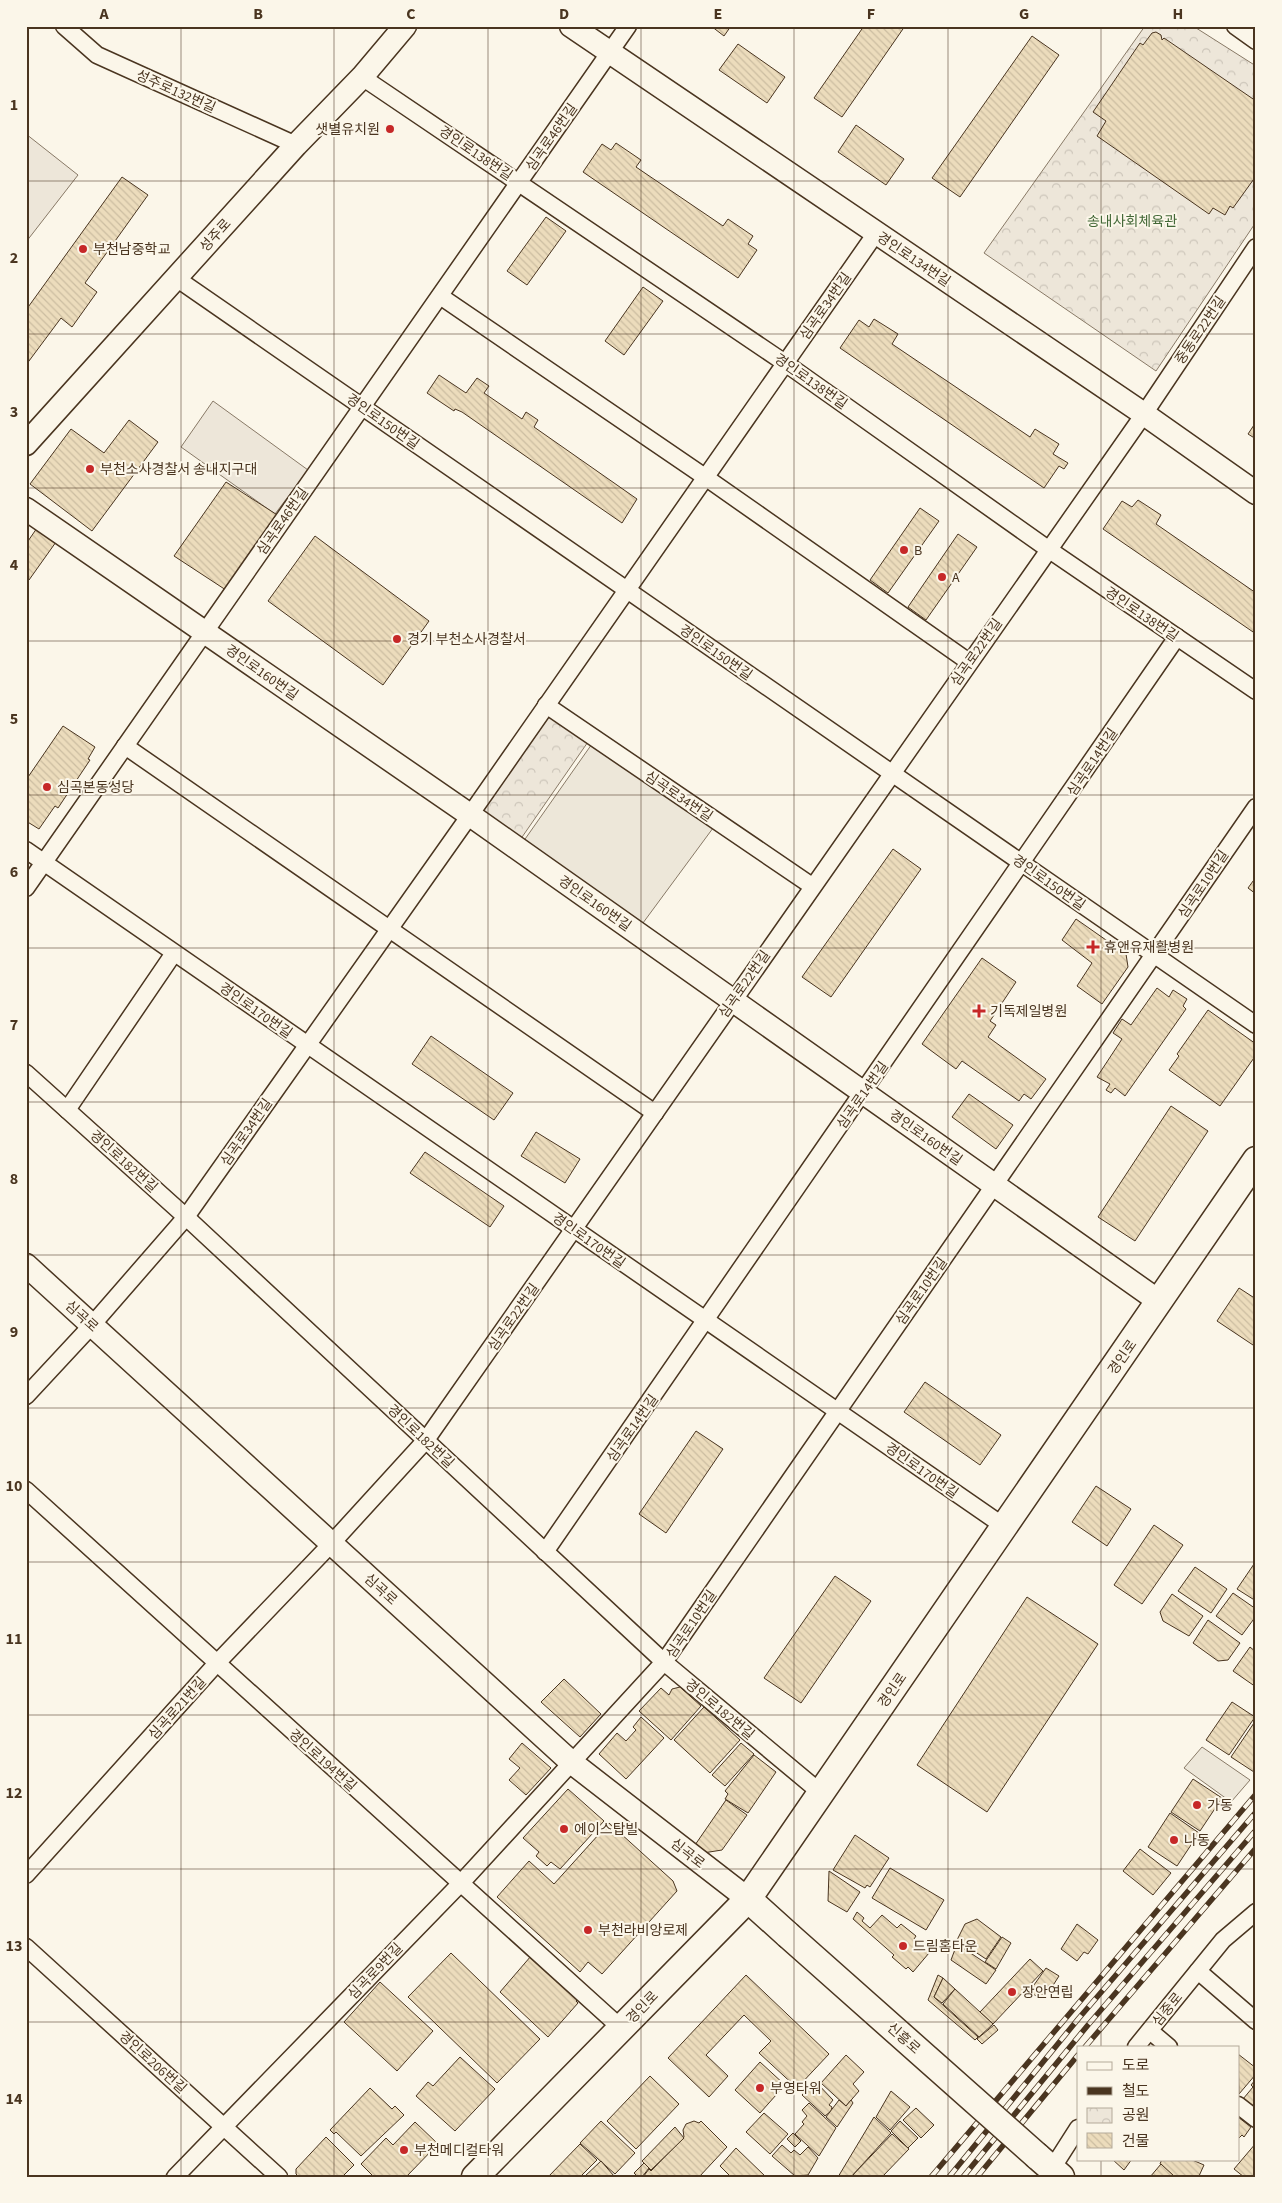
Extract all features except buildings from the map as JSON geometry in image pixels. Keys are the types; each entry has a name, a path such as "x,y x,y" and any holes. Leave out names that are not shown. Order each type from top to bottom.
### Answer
{"main road":[{"name":"경인로","path":"475,2177 748,1899 1256,1160"},
{"name":"신흥로","path":"748,1899 1049,2170"}],"street":[{"name":"성주로132번길","path":"64,26 97,55 296,145"},
{"name":"성주로","path":"26,444 296,145 362,77 405,26"},
{"name":"경인로134번길","path":"571,26 1144,414 1256,493"},
{"name":"심곡로46번길","path":"26,888 628,26"},
{"path":"1235,26 1256,41"},
{"name":"경인로138번길","path":"362,77 520,182 785,363 1048,549 1256,691"},
{"name":"심곡로34번길","path":"26,1396 92,1325 186,1217 470,815 876,233"},
{"name":"중동로22번길","path":"1144,414 1256,247"},
{"name":"경인로150번길","path":"176,278 1256,1025"},
{"path":"440,296 705,477 969,662"},
{"name":"심곡로22번길","path":"331,1544 426,1440 574,1230 732,1000 1144,414"},
{"name":"경인로160번길","path":"26,509 470,815 1160,1302"},
{"name":"심곡로14번길","path":"545,1552 864,1093 1177,637"},
{"name":"심곡로34번길","path":"546,705 812,886"},
{"path":"125,746 388,930 655,1113"},
{"name":"심곡로10번길","path":"571,1762 664,1662 1256,807"},
{"name":"경인로170번길","path":"26,850 1005,1527"},
{"path":"67,1110 174,953"},
{"name":"경인로182번길","path":"26,1074 186,1217 664,1662 821,1794"},
{"name":"심곡로","path":"26,1265 571,1762 748,1899"},
{"name":"경인로194번길","path":"26,1490 621,2028"},
{"name":"심곡로21번길","path":"26,1875 217,1663 331,1544"},
{"name":"심곡로9번길","path":"175,2177 462,1884 571,1762"},
{"name":"심중로","path":"1137,2046 1223,1940 1256,1912"},
{"name":"경인로206번길","path":"26,1947 280,2177"},
{"path":"1198,1971 1256,2021"},
{"path":"1150,2031 1168,2046"},
{"path":"1240,2107 1256,2120"},
{"path":"1049,2170 1077,2129"}],"green space":[{"name":"송내사회체육관","path":"1145,26 1193,26 1256,66 1256,222 1156,371 984,253"},
{"path":"26,134 78,175 26,242"},
{"path":"213,401 308,470 275,514 181,447"},
{"path":"549,712 590,739 520,840 478,811"}],"shaded area":[{"path":"594,741 716,824 640,927 523,842"},
{"path":"1202,1747 1250,1780 1231,1802 1184,1768"}],"railway":[{"path":"931,2177 1256,1794"},
{"path":"949,2177 1079,2018 1256,1812"},
{"path":"963,2177 1088,2025 1256,1830"},
{"path":"1086,2046 1256,1848"},
{"path":"977,2177 1077,2056"}],"place":[{"name":"샛별유치원","path":"390,129"},
{"name":"부천남중학교","path":"83,249"},
{"name":"부천소사경찰서 송내지구대","path":"90,469"},
{"name":"B","path":"904,550"},
{"name":"A","path":"942,577"},
{"name":"경기 부천소사경찰서","path":"397,639"},
{"name":"심곡본동성당","path":"47,787"},
{"name":"휴앤유재활병원","path":"1093,947"},
{"name":"기독제일병원","path":"979,1011"},
{"name":"가동","path":"1197,1805"},
{"name":"에이스탑빌","path":"564,1829"},
{"name":"나동","path":"1174,1840"},
{"name":"부천라비앙로제","path":"588,1930"},
{"name":"드림홈타운","path":"903,1946"},
{"name":"장안연립","path":"1012,1992"},
{"name":"부영타워","path":"760,2088"},
{"name":"부천메디컬타워","path":"404,2150"}]}
